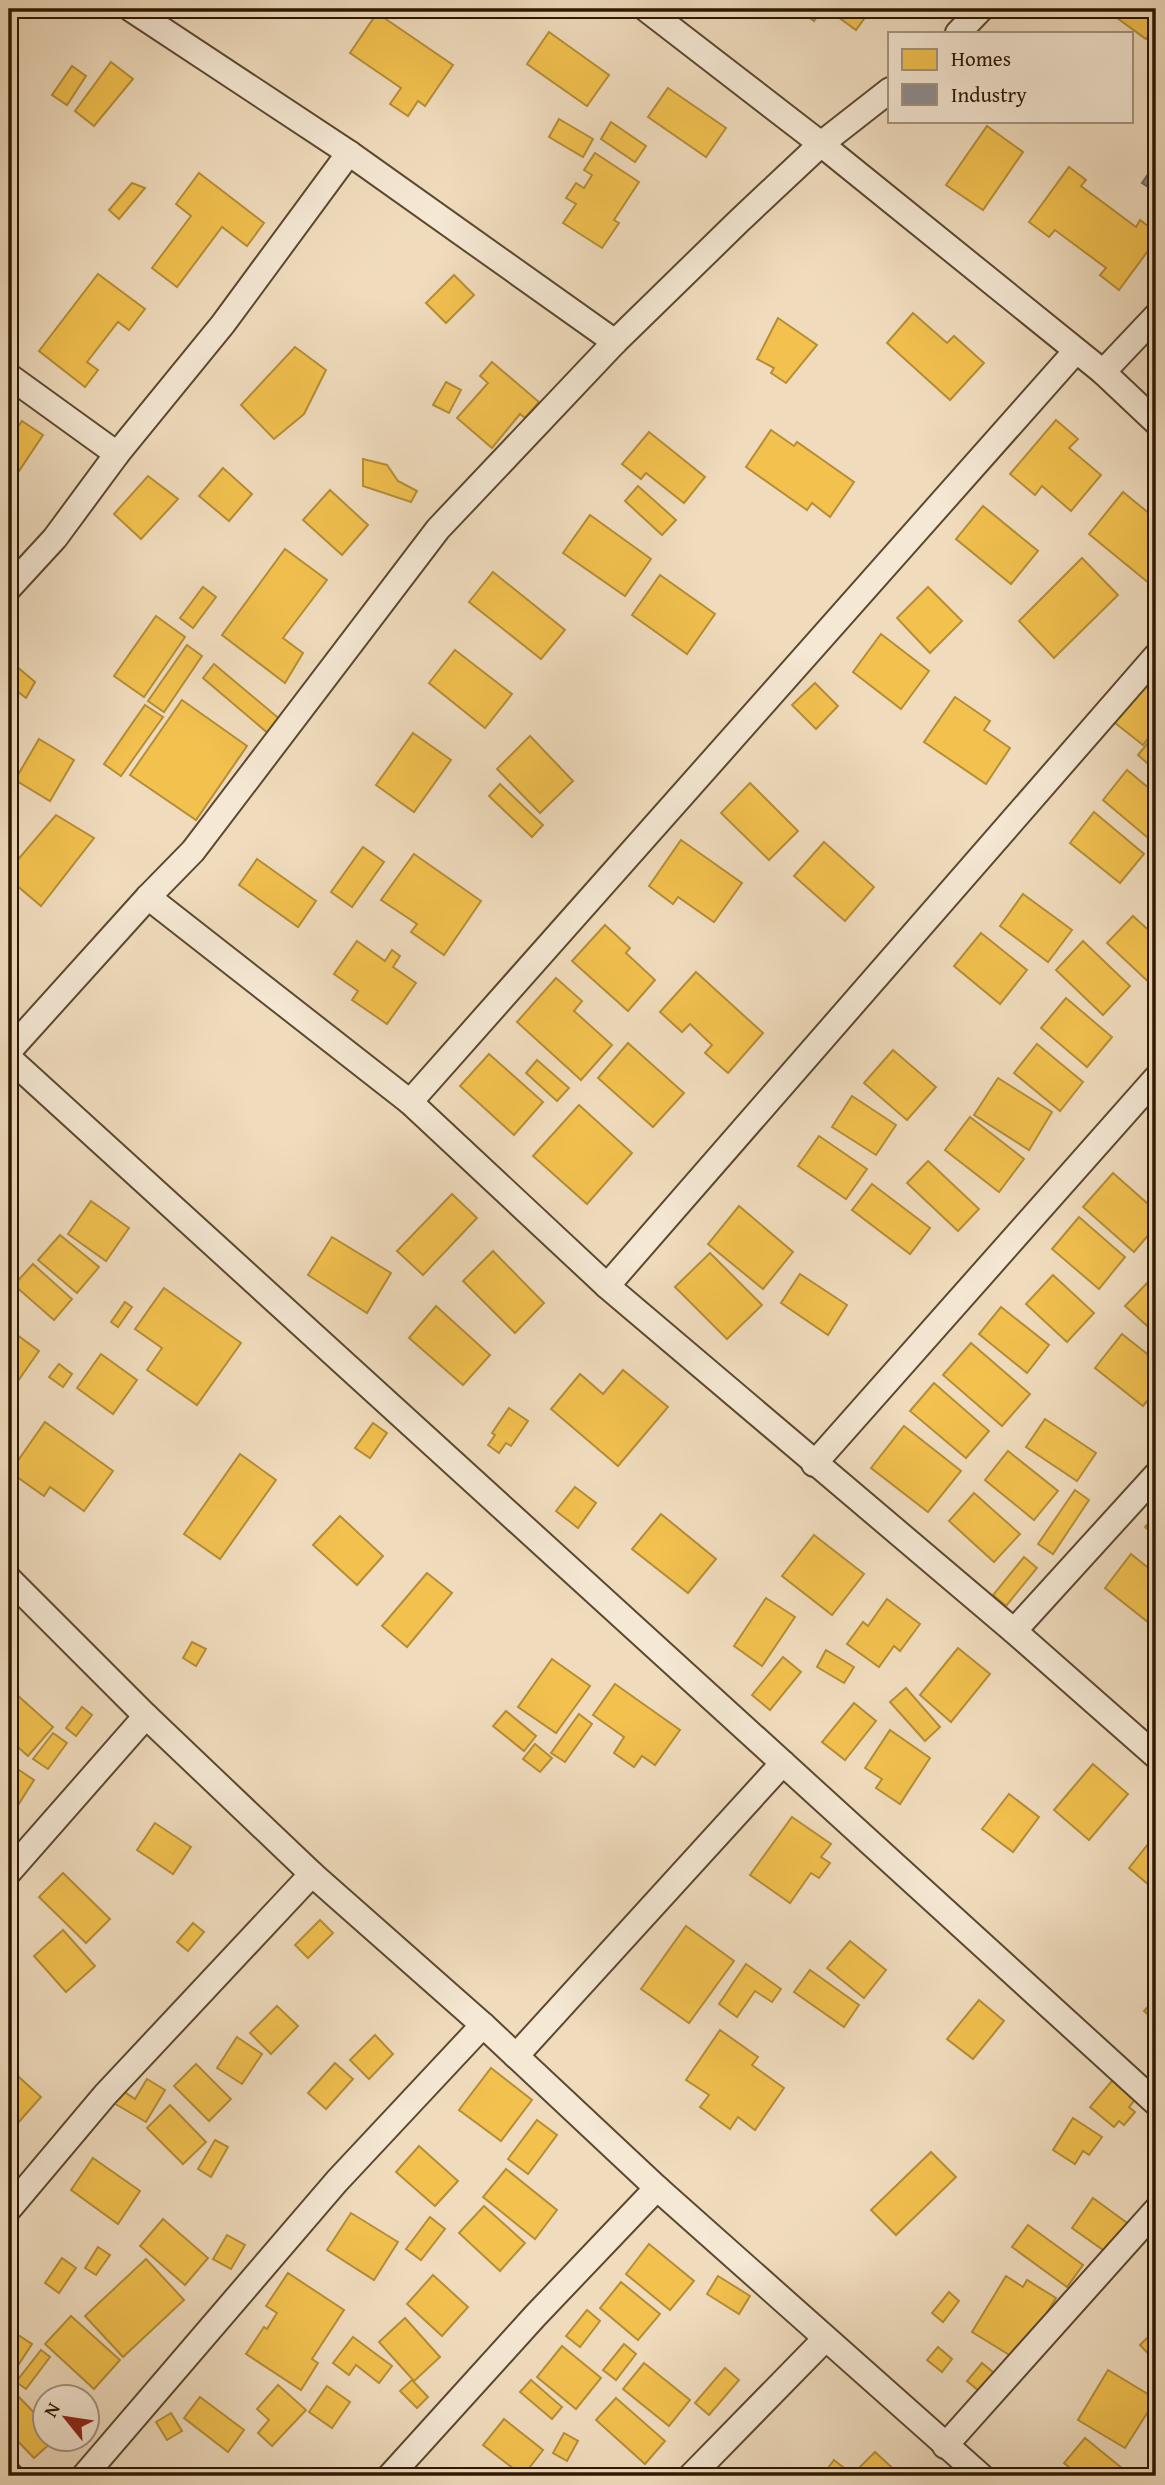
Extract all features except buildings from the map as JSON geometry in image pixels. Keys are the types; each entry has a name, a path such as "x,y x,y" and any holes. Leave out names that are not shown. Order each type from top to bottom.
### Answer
{"street":[{"path":"131,9 349,153 615,342"},
{"path":"646,9 821,144 1103,372 1156,422"},
{"path":"959,32 981,9"},
{"path":"9,1051 193,851 438,529 615,342 821,144 888,92"},
{"path":"9,589 55,538 117,454 223,324 349,153"},
{"path":"1103,372 1156,316"},
{"path":"410,1102 1076,352"},
{"path":"9,376 117,454"},
{"path":"607,1286 1156,656"},
{"path":"148,897 410,1102 607,1286 1014,1631 1156,1756"},
{"path":"9,1058 1156,2103"},
{"path":"814,1464 1156,1077"},
{"path":"1014,1631 1156,1475"},
{"path":"9,1579 146,1716 312,1874 483,2025 657,2188 981,2476"},
{"path":"9,1872 146,1716"},
{"path":"516,2056 783,1763"},
{"path":"9,2209 105,2095 312,1874"},
{"path":"84,2476 337,2181 483,2025"},
{"path":"390,2476 535,2316 657,2188"},
{"path":"945,2446 1156,2210"},
{"path":"691,2476 825,2339"}]}
